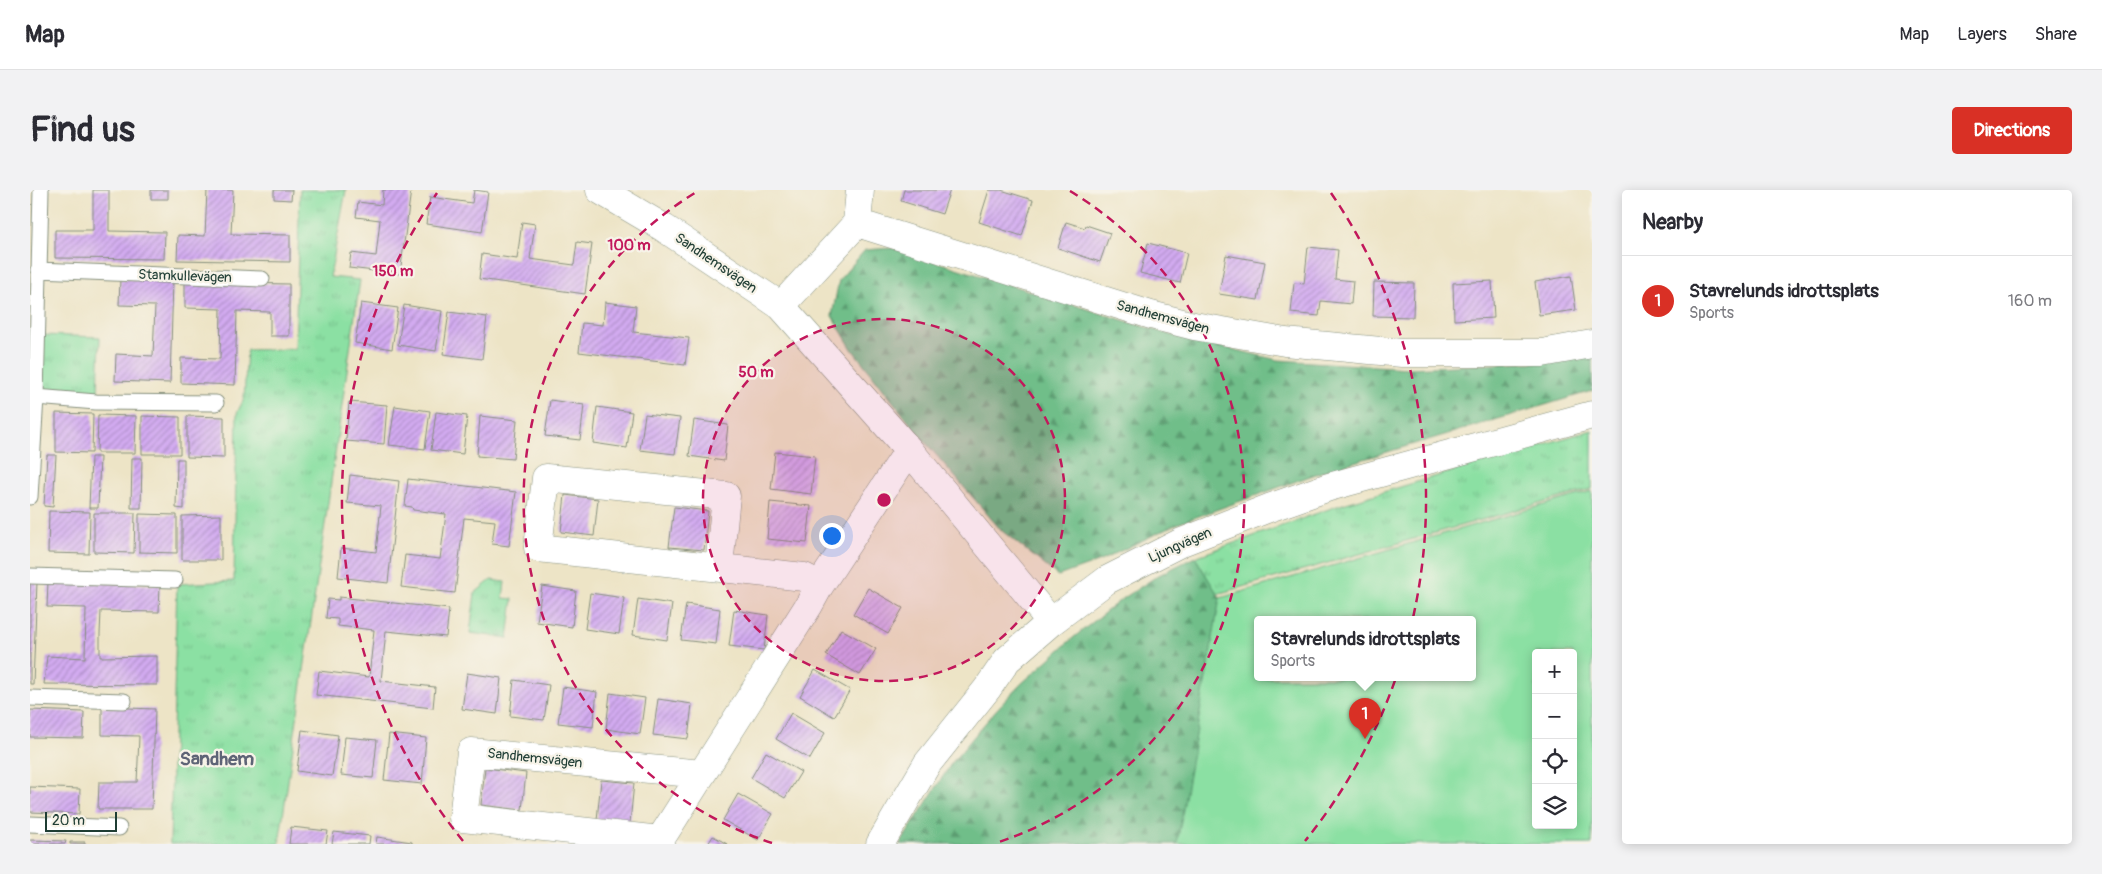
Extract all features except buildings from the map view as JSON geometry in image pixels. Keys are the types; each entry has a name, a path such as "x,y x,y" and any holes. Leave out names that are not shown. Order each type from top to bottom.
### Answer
{"street":[{"name":"Sandhemsvägen","path":"600,190 664,228 782,306 909,450 1050,622"},
{"path":"782,306 857,223 860,190"},
{"name":"Sandhemsvägen","path":"857,223 1151,315 1194,326 1285,342 1402,353 1542,352 1592,344"},
{"name":"Ljungvägen","path":"880,844 927,764 987,689 1007,660 1050,622 1107,580 1182,542 1329,487 1592,414"},
{"name":"Sandhemsvägen","path":"702,774 471,752 463,818 660,840 702,774 820,585 909,450"},
{"path":"719,567 726,496 546,478 538,548 804,576 820,585"}],"lane":[{"path":"30,497 33,413 36,397 41,190"},
{"name":"Stamkullevägen","path":"38,270 262,279"},
{"path":"36,397 96,402 216,403"},
{"path":"30,576 175,580"},
{"path":"30,698 124,701"},
{"path":"30,824 119,828"}],"green space":[{"path":"300,190 346,190 330,277 360,280 279,844 170,844 177,584 234,581 237,413 244,399 247,350 295,349"},
{"path":"892,248 1167,334 1278,360 1408,368 1546,362 1592,354 1592,391 1327,470 1174,525 1100,561 1058,576 1001,530 919,435 852,349 832,316 839,280 865,250"},
{"path":"41,335 100,337 98,392 40,390"},
{"path":"1592,430 1592,489 1217,594 1195,557 1343,504"},
{"path":"1592,491 1592,844 1177,844 1220,598"},
{"path":"1195,557 1220,598 1177,844 900,844 951,764 996,710 1021,684 1073,638 1118,602 1157,576"},
{"path":"491,580 505,582 503,598 513,599 508,638 470,633 475,593"}],"place":[{"name":"Stavrelunds idrottsplats","path":"1365,739"}],"district":[{"name":"Sandhem","path":"217,759"}]}
